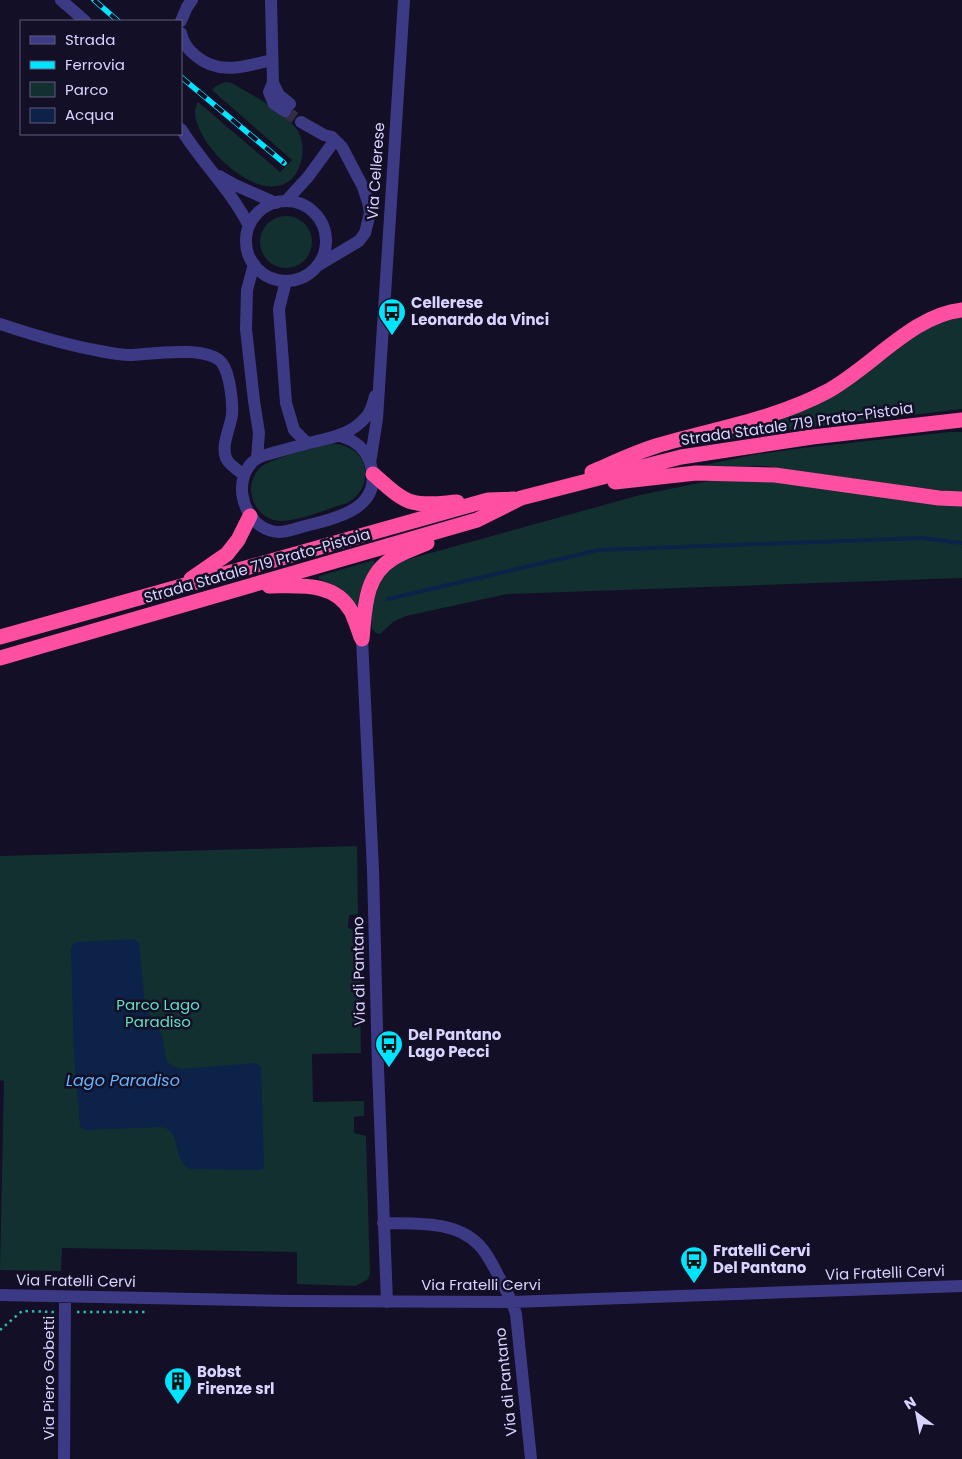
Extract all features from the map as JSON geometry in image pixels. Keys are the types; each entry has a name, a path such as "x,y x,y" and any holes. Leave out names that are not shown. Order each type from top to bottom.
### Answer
{"highway":[{"path":"559,488 621,459 656,446 752,420 805,403 838,385 910,331 928,320 942,314 962,310"},
{"name":"Strada Statale 719 Prato-Pistoia","path":"0,637 488,500 521,498 698,454 812,437 962,420"},
{"path":"372,469 398,494 412,502 430,504 488,500"},
{"path":"559,488 696,473 775,475 939,498 962,499"},
{"name":"Strada Statale 719 Prato-Pistoia","path":"0,658 477,520 521,498"},
{"path":"173,589 227,554 238,540 250,516"},
{"path":"362,639 369,587 382,568 392,559 477,520"},
{"path":"252,586 319,587 333,592 345,603 351,612 362,639"}],"street":[{"path":"61,0 84,20"},
{"path":"181,20 192,0"},
{"path":"271,0 273,83 269,91 272,101 288,108"},
{"name":"Via Cellerese","path":"379,385 404,0"},
{"path":"182,36 187,49 208,65 230,68 272,60"},
{"path":"304,118 327,130 344,150 363,187 369,207 368,224 365,233 358,241 317,266 303,277 286,281 268,276 254,264 247,250 246,242 249,226 260,212 281,202 308,177 333,138"},
{"path":"182,130 240,208 249,226"},
{"path":"215,173 235,185 281,202 293,202 313,212 322,224 326,246 317,266"},
{"path":"254,264 248,290 246,329 259,433 257,458"},
{"path":"286,281 279,309 286,402 294,430 307,444"},
{"path":"0,324 68,346 124,355 196,352 215,357 222,363 226,372 232,397 232,415 225,449 226,456 228,461 244,475"},
{"path":"379,385 378,419 370,491 365,499 356,509 337,518 279,532 262,527 250,516 245,506 242,483 247,469 257,458 340,436 358,426 368,415 379,385"},
{"path":"340,436 351,439 359,445 372,469"},
{"name":"Via di Pantano","path":"362,639 373,870 387,1302"},
{"name":"Via di Pantano","path":"383,1223 431,1225 450,1228 465,1234 480,1246 492,1264 512,1302 516,1314 531,1459"},
{"name":"Via Fratelli Cervi","path":"0,1296 512,1302 962,1286"},
{"name":"Via Piero Gobetti","path":"64,1459 65,1297"}],"green space":[{"path":"226,82 232,83 274,108 295,127 302,142 302,160 294,176 288,181 281,185 270,186 248,180 217,155 204,138 195,115 198,102 280,172 292,160 212,90"},
{"path":"286,216 300,220 308,228 312,242 308,256 300,264 286,268 272,264 264,256 260,242 264,228 272,220"},
{"path":"962,317 962,409 795,429 686,446 770,422 934,324"},
{"path":"962,432 962,493 766,466 700,467 752,455"},
{"path":"334,444 346,446 355,452 365,468 363,487 356,496 347,503 287,521 271,519 257,508 251,491 255,474 261,467 285,456"},
{"path":"714,480 771,480 962,506 962,578 507,594 406,616 393,622 380,634 372,629 371,599 385,572 402,561 640,495"},
{"path":"374,560 374,564 367,574 363,585 358,608 343,591 319,579 319,576"},
{"name":"Parco Lago Paradiso","path":"357,846 358,914 349,915 348,928 359,931 361,1053 312,1054 313,1102 364,1101 364,1116 354,1117 354,1133 366,1136 370,1274 368,1279 356,1286 297,1284 297,1252 62,1248 61,1271 0,1270 4,1081 0,1080 0,856"}],"water":[{"name":"Lago Paradiso","path":"134,939 139,943 145,1006 163,1038 166,1060 172,1066 181,1069 257,1063 261,1067 264,1168 260,1170 190,1169 180,1159 173,1135 169,1130 162,1127 84,1130 80,1126 74,1053 71,948 77,942"}],"waterway":[{"path":"388,599 599,550 922,538 962,543"}],"tunnel":[{"path":"285,111 301,122"}],"railway":[{"path":"94,0 117,20"},
{"path":"182,78 284,163"}],"place":[{"name":"Cellerese Leonardo da Vinci","path":"392,336"},
{"name":"Del Pantano Lago Pecci","path":"389,1068"},
{"name":"Fratelli Cervi Del Pantano","path":"694,1284"},
{"name":"Bobst Firenze srl","path":"178,1405"}]}
